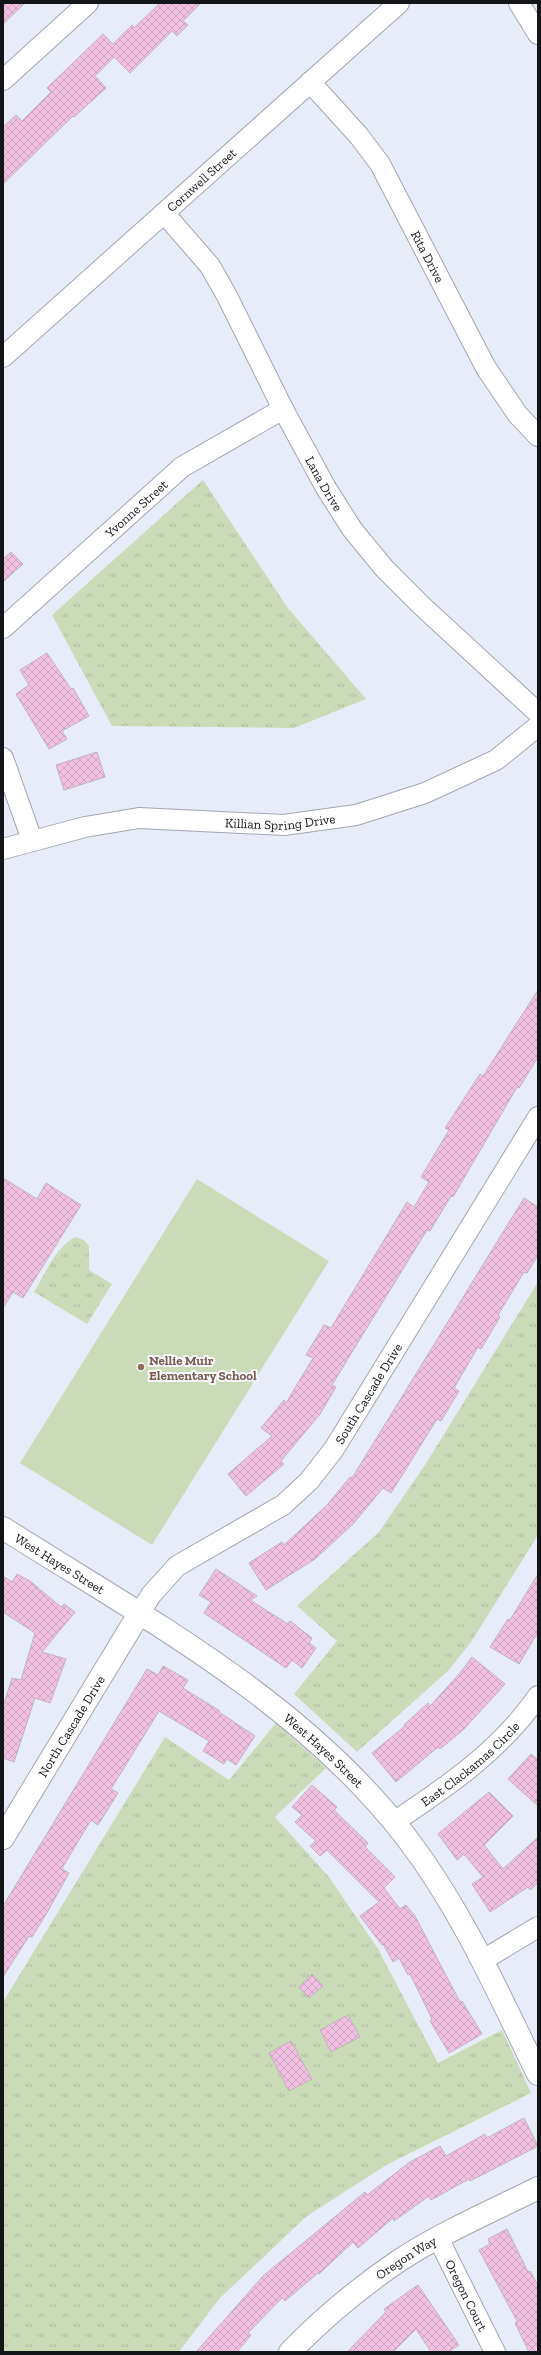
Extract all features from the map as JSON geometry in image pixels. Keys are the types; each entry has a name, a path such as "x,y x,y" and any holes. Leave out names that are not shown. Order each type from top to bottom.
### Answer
{"street":[{"path":"3,80 88,3"},
{"name":"Cornwell Street","path":"3,357 399,3"},
{"path":"519,3 538,34"},
{"name":"Rita Drive","path":"310,82 359,136 380,164 486,368 518,414 538,436"},
{"name":"Lana Drive","path":"164,213 210,266 283,409 335,502 352,529 384,568 422,606 538,713"},
{"name":"Yvonne Street","path":"3,628 182,467 283,409"},
{"name":"Killian Spring Drive","path":"3,849 85,827 139,818 284,825 356,815 424,794 496,760 538,726"},
{"path":"3,758 32,840"},
{"name":"South Cascade Drive","path":"139,1614 151,1595 176,1566 283,1505 309,1481 334,1449 538,1117"},
{"name":"West Hayes Street","path":"3,1528 227,1670 285,1713 337,1760 394,1822 450,1901 482,1960 538,2074"},
{"name":"North Cascade Drive","path":"3,1838 139,1614"},
{"name":"East Clackamas Circle","path":"394,1822 445,1788 482,1760 508,1735 538,1696"},
{"path":"482,1960 538,1927"},
{"name":"Oregon Way","path":"290,2352 332,2311 401,2260 438,2238 538,2188"},
{"name":"Oregon Court","path":"438,2238 495,2352"}],"green space":[{"path":"203,480 287,607 366,699 294,728 112,726 52,615"},
{"path":"197,1179 329,1261 152,1545 20,1463"},
{"path":"75,1237 84,1240 89,1246 89,1270 112,1284 87,1324 34,1292 62,1247"},
{"path":"538,1282 538,1535 471,1642 448,1671 357,1752 294,1694 337,1641 297,1606 379,1532 425,1465"},
{"path":"276,1723 326,1768 275,1817 329,1877 378,1949 438,2063 502,2030 531,2093 388,2164 307,2216 219,2299 179,2352 3,2352 3,2002 165,1737 229,1780"}],"building":[{"path":"3,3 25,3 3,24"},
{"path":"160,3 201,3 183,21 188,25 177,36 172,31 130,73 114,57 95,76 106,88 74,117 73,116 3,184 3,127 16,115 22,121 51,92 47,88 103,34 113,44 132,25 134,28"},
{"path":"11,552 23,564 3,582 3,559"},
{"path":"47,653 71,689 73,688 89,716 62,731 67,739 49,749 16,694 29,685 20,670"},
{"path":"97,752 105,777 64,790 56,765"},
{"path":"538,990 538,1057 519,1088 517,1087 453,1197 451,1196 430,1231 427,1230 360,1339 332,1385 336,1387 320,1414 281,1461 284,1464 246,1496 228,1474 272,1436 261,1428 284,1400 286,1403 313,1358 306,1355 324,1325 331,1328 407,1202 414,1207 429,1182 421,1177 449,1130 445,1128 480,1074 483,1076"},
{"path":"3,1178 37,1199 46,1183 81,1205 23,1298 13,1292 3,1308"},
{"path":"524,1198 538,1207 538,1255 527,1273 524,1272 498,1315 500,1317 481,1349 478,1347 454,1388 459,1391 441,1421 437,1419 391,1493 383,1488 353,1524 315,1559 266,1590 249,1563 282,1542 284,1545 327,1505 350,1477 352,1478"},
{"path":"216,1569 257,1596 250,1600 288,1624 290,1621 312,1638 309,1643 316,1648 302,1668 292,1660 286,1668 204,1613 211,1602 199,1595"},
{"path":"17,1574 30,1581 61,1607 64,1604 75,1612 42,1652 66,1659 50,1703 35,1698 14,1762 3,1758 3,1707 12,1678 21,1680 35,1633 3,1612 3,1576 12,1582"},
{"path":"538,1574 538,1632 519,1664 490,1647 508,1619 510,1620"},
{"path":"472,1657 505,1684 464,1729 440,1749 438,1747 396,1782 372,1753 405,1726 404,1725 428,1703 430,1706 460,1673"},
{"path":"163,1666 188,1680 183,1688 220,1711 219,1712 255,1736 236,1765 227,1759 224,1764 203,1751 209,1741 159,1711 111,1789 118,1793 98,1825 91,1820 62,1869 69,1873 48,1911 32,1937 29,1936 3,1977 3,1906 147,1669 158,1675"},
{"path":"531,1754 538,1760 538,1806 508,1779"},
{"path":"312,1785 337,1807 334,1810 368,1843 365,1847 395,1877 384,1888 400,1909 406,1905 415,1916 460,2002 462,2001 482,2034 449,2053 430,2021 432,2019 410,1974 408,1975 399,1958 393,1962 383,1944 382,1945 360,1916 379,1902 327,1850 320,1856 310,1846 316,1841 295,1822 302,1815 292,1807"},
{"path":"489,1792 513,1816 484,1845 503,1869 538,1837 538,1883 530,1890 528,1887 490,1912 472,1884 483,1877 464,1854 457,1860 438,1834"},
{"path":"312,1974 323,1986 309,1998 299,1987"},
{"path":"348,2015 360,2037 331,2052 320,2030"},
{"path":"291,2041 312,2079 289,2091 269,2053"},
{"path":"524,2118 538,2146 470,2181 469,2179 431,2200 429,2196 394,2221 393,2218 358,2248 353,2242 319,2274 318,2273 285,2301 282,2298 248,2333 251,2335 237,2352 196,2352 263,2276 365,2192 367,2195 410,2162 440,2146 446,2156 485,2134 487,2138"},
{"path":"507,2229 528,2272 530,2271 538,2285 538,2352 529,2352 515,2323 517,2321 479,2250 490,2244 488,2239"},
{"path":"418,2285 459,2345 448,2352 431,2352 416,2329 393,2352 347,2352 386,2312 384,2309"}],"place":[{"name":"Nellie Muir Elementary School","path":"141,1367"}]}
